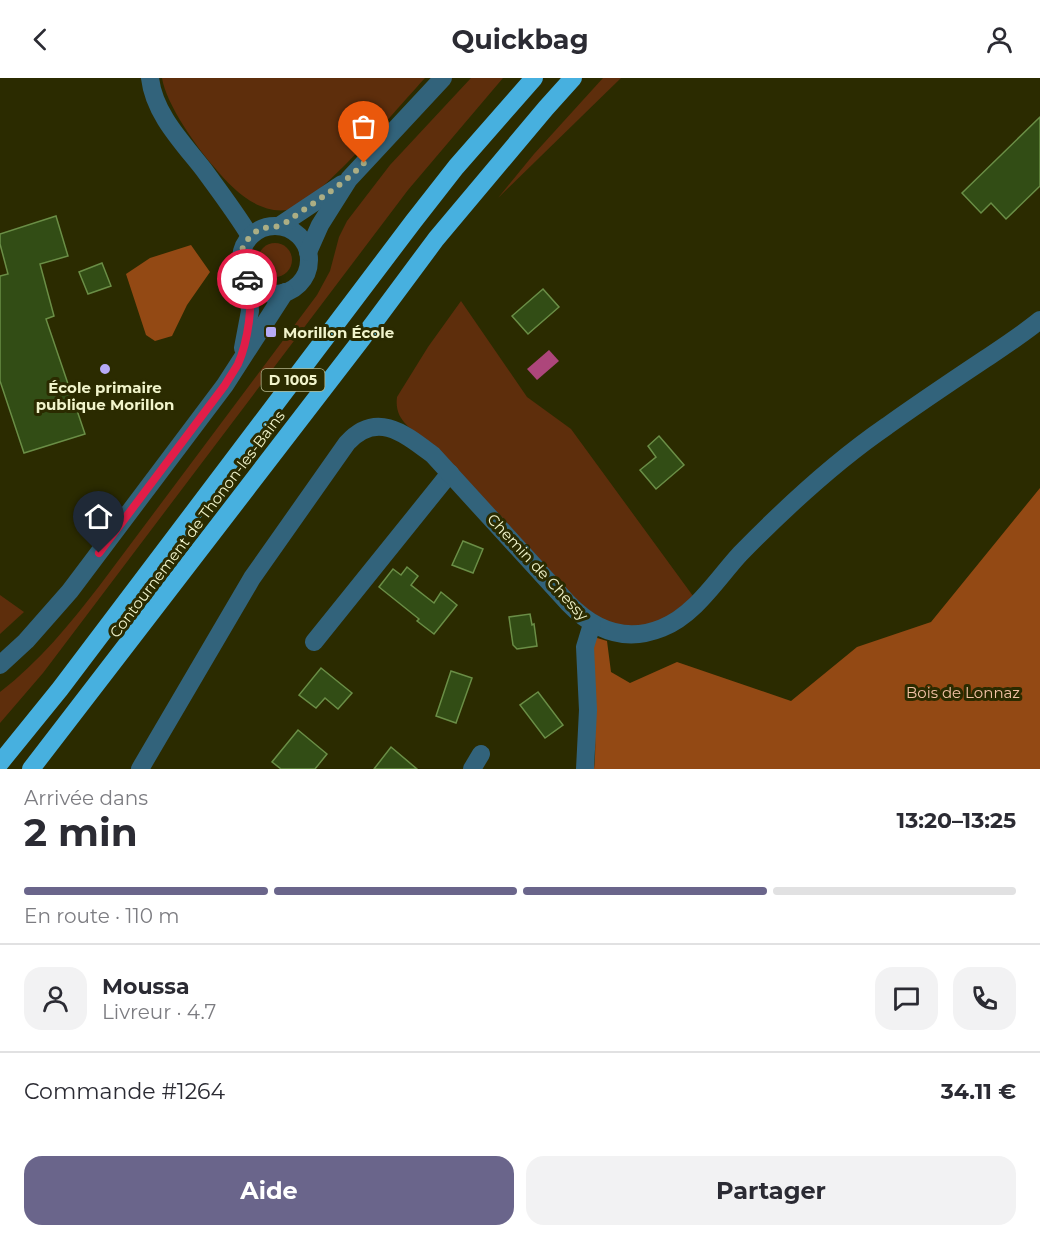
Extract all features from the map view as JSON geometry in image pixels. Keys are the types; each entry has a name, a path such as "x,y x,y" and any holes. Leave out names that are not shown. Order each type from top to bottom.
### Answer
{"highway":[{"name":"Contournement de Thonon-les-Bains","path":"0,763 60,689 428,204 534,78"},
{"name":"Contournement de Thonon-les-Bains","path":"31,769 436,239 538,116 573,78"}],"street":[{"path":"150,78 154,99 170,126 223,195 250,236"},
{"path":"308,252 320,225 349,179 443,78"},
{"path":"279,226 349,179"},
{"path":"238,364 249,319 248,282 243,273 240,258 242,249 250,236 264,228 279,226 298,235 308,252 309,262 304,277 298,285 275,294 264,292 248,282"},
{"path":"0,665 33,634 70,591 225,385 285,292"},
{"name":"Chemin de Chessy","path":"140,769 252,578 353,435 371,427 391,428 414,441 450,473 568,603 592,624 608,631 626,634 645,633 663,628 680,618 760,534 822,475 886,426 1040,320"},
{"path":"314,642 450,473"},
{"path":"585,769 588,710 585,647 592,624"}],"shaded area":[{"path":"162,78 425,78 358,152 317,191 300,204 287,210 276,210 256,204 246,198 222,176 183,125 169,100"},
{"path":"471,78 503,78 408,190 43,673 0,723 0,692 53,642 100,585 317,295 330,271 339,237 347,221 390,165"},
{"path":"603,78 621,78 498,198 534,154"},
{"path":"275,243 287,248 292,260 287,272 275,277 263,272 258,260 263,248"},
{"path":"461,301 527,397 571,429 693,596 675,611 645,626 623,627 586,611 428,441 401,418 398,412 397,397 428,347"},
{"path":"549,350 559,361 537,380 527,369"},
{"path":"0,595 24,612 0,634"}],"green space":[{"path":"191,245 210,272 187,305 172,336 155,341 146,335 126,274 150,258"},
{"name":"Bois de Lonnaz","path":"1040,488 1040,769 594,769 592,654 594,637 607,641 611,672 630,683 677,662 791,701 857,647 931,622"}],"building":[{"path":"1040,117 1040,186 1006,219 991,203 981,213 962,193"},
{"path":"56,216 68,256 40,264 54,316 46,319 85,434 24,453 0,381 0,276 8,274 0,244 0,234"},
{"path":"102,263 111,286 88,294 79,272"},
{"path":"543,289 559,307 528,334 512,316"},
{"path":"659,436 684,465 656,489 640,470 656,457 648,446"},
{"path":"463,541 483,549 473,573 452,565"},
{"path":"407,567 418,576 411,585 434,603 441,592 457,605 434,634 379,587 393,569 401,575"},
{"path":"530,614 537,646 517,649 513,645 509,617"},
{"path":"321,668 352,693 338,709 325,698 316,708 299,695"},
{"path":"451,671 472,678 456,723 436,716"},
{"path":"538,692 563,725 545,738 520,705"},
{"path":"298,730 327,754 315,769 281,769 272,762"},
{"path":"391,747 417,769 374,769"}],"way so far":[{"path":"247,279 243,273 240,258 242,249 250,236 269,226 279,226 349,179 364,163"}],"place":[{"name":"Morillon École","path":"271,332"},
{"name":"École primaire publique Morillon","path":"105,369"}],"route":[{"path":"99,553 225,385 238,364 249,319 250,299 247,279"}]}
